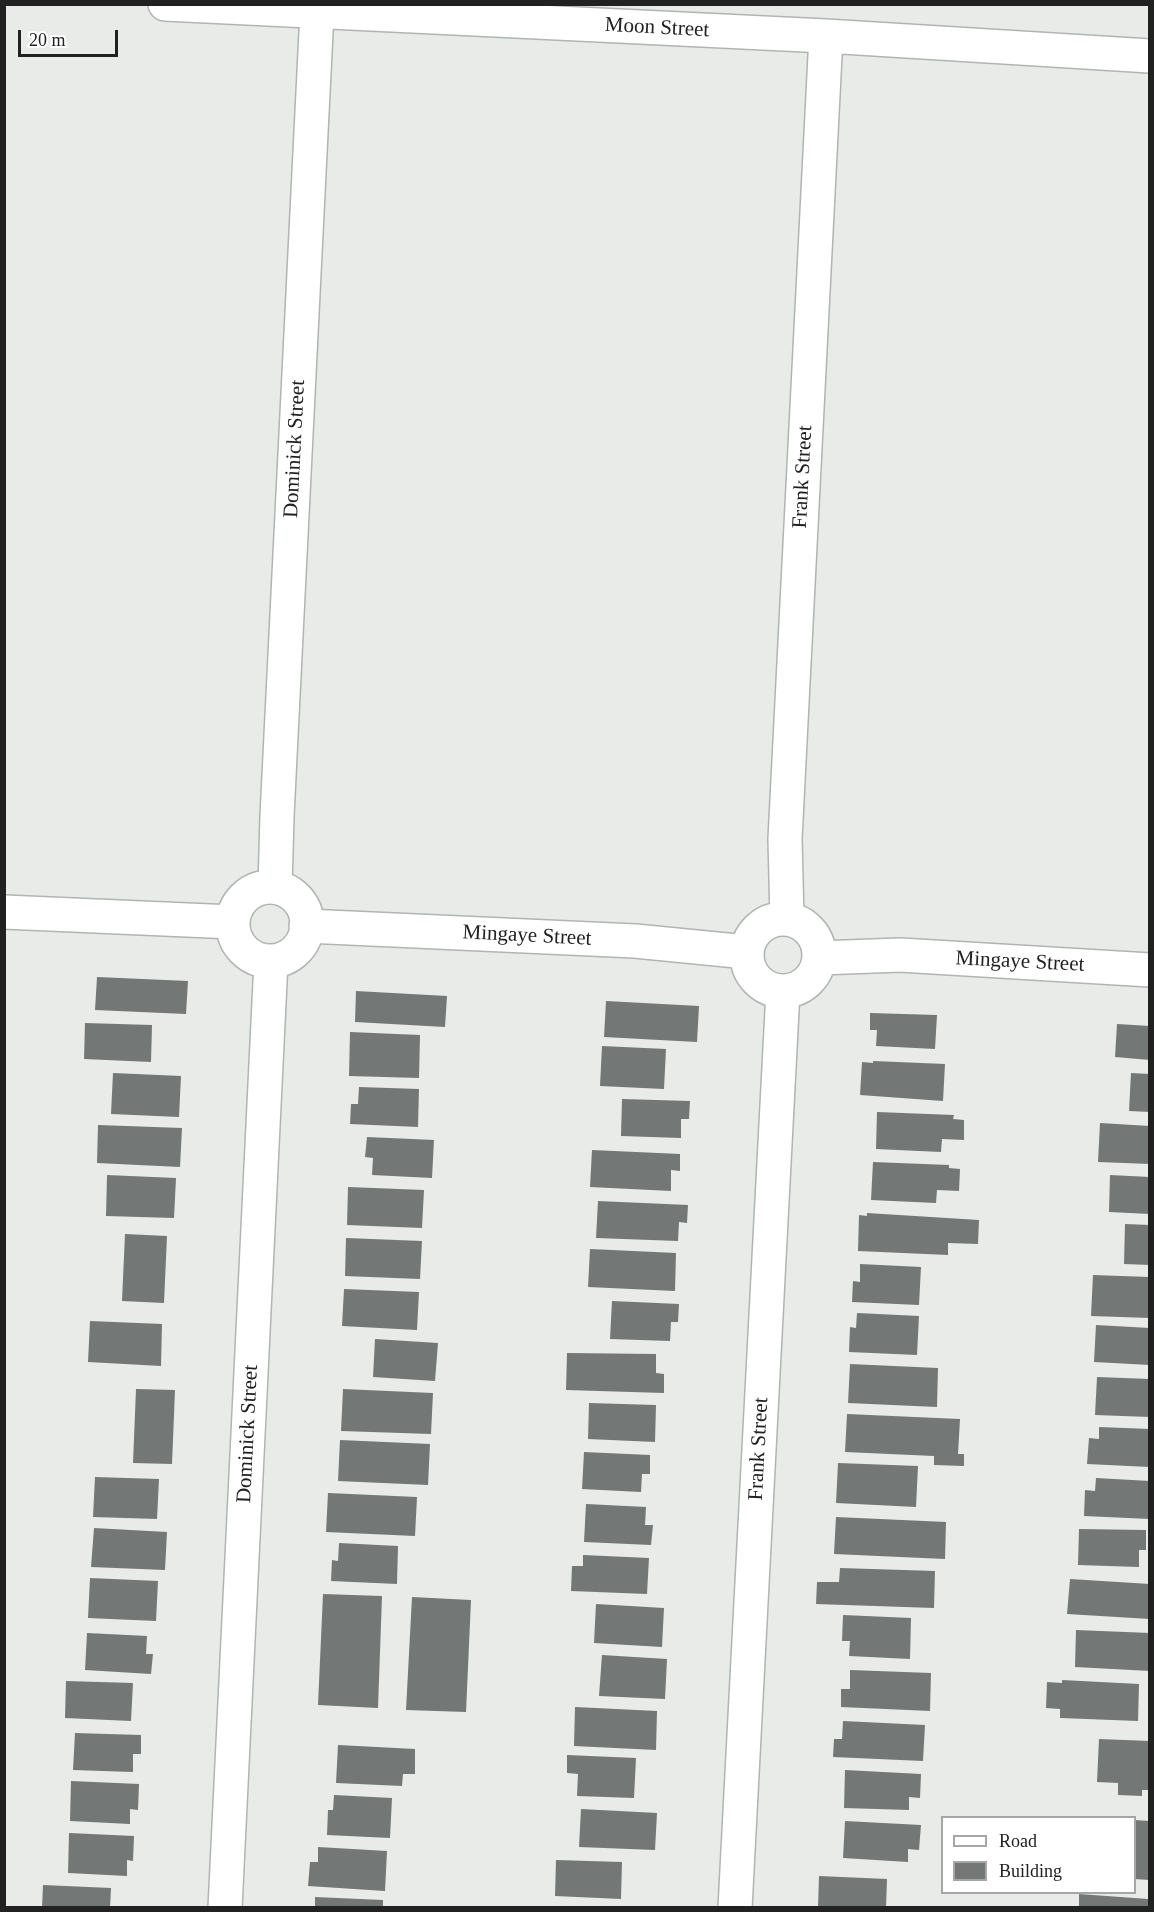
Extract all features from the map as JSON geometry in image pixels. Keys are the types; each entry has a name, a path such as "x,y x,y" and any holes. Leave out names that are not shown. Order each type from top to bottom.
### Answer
{"street":[{"name":"Moon Street","path":"165,4 826,36 1149,56"},
{"name":"Dominick Street","path":"275,887 317,12"},
{"name":"Frank Street","path":"786,919 785,838 826,36"},
{"path":"275,887 297,898 303,909 306,927 304,938 293,953 283,959 271,961 253,957 243,950 236,940 233,922 238,904 246,895 257,889 275,887"},
{"path":"4,912 233,922"},
{"path":"786,919 796,921 811,932 816,940 819,958 813,975 807,981 800,987 783,991 771,989 761,983 753,974 748,963 747,952 753,934 760,927 768,922 786,919"},
{"name":"Mingaye Street","path":"306,927 635,941 747,952"},
{"name":"Mingaye Street","path":"819,958 900,955 1149,970"},
{"name":"Dominick Street","path":"225,1908 271,961"},
{"name":"Frank Street","path":"735,1908 783,991"}],"building":[{"path":"97,977 188,981 186,1014 95,1010"},
{"path":"356,991 447,996 445,1027 355,1022"},
{"path":"606,1001 699,1006 697,1042 604,1037"},
{"path":"870,1013 937,1015 935,1049 876,1046 877,1030 870,1030"},
{"path":"85,1023 152,1025 151,1062 84,1059"},
{"path":"1117,1024 1150,1026 1150,1060 1115,1057"},
{"path":"350,1032 420,1035 419,1078 349,1076"},
{"path":"602,1046 666,1049 664,1089 600,1086"},
{"path":"873,1061 945,1064 943,1101 860,1095 862,1062 873,1063"},
{"path":"113,1073 181,1076 179,1117 111,1114"},
{"path":"1131,1073 1150,1074 1150,1112 1129,1111"},
{"path":"359,1087 419,1089 418,1127 350,1124 351,1104 358,1104"},
{"path":"622,1099 690,1101 689,1119 681,1119 681,1138 621,1136"},
{"path":"877,1112 954,1115 953,1119 964,1120 964,1140 942,1139 941,1152 876,1149"},
{"path":"1100,1123 1150,1126 1150,1164 1098,1162"},
{"path":"98,1125 182,1128 180,1167 97,1163"},
{"path":"367,1137 434,1140 432,1178 372,1175 373,1158 365,1157"},
{"path":"592,1150 680,1154 680,1171 671,1170 671,1191 590,1187"},
{"path":"873,1162 949,1165 949,1168 960,1169 959,1191 937,1190 936,1203 871,1200"},
{"path":"107,1175 176,1178 174,1218 106,1216"},
{"path":"1110,1175 1150,1177 1150,1214 1109,1212"},
{"path":"348,1187 424,1190 422,1228 347,1225"},
{"path":"598,1201 688,1205 687,1223 679,1222 678,1241 596,1238"},
{"path":"867,1213 979,1220 978,1244 948,1243 948,1255 858,1251 859,1215 867,1216"},
{"path":"1125,1224 1150,1225 1150,1265 1124,1264"},
{"path":"125,1234 167,1236 164,1303 122,1301"},
{"path":"346,1238 422,1241 420,1279 345,1276"},
{"path":"590,1249 676,1253 675,1291 588,1287"},
{"path":"860,1264 921,1267 919,1305 852,1302 853,1281 860,1282"},
{"path":"1093,1275 1150,1277 1150,1318 1091,1316"},
{"path":"344,1289 419,1292 417,1330 342,1326"},
{"path":"612,1301 679,1304 678,1322 671,1322 670,1341 610,1339"},
{"path":"857,1313 919,1316 917,1355 849,1352 850,1327 856,1328"},
{"path":"90,1321 162,1324 161,1366 88,1362"},
{"path":"1096,1325 1150,1328 1150,1365 1094,1362"},
{"path":"375,1339 438,1343 435,1381 373,1377"},
{"path":"567,1353 656,1354 656,1373 664,1374 664,1393 566,1390"},
{"path":"850,1364 938,1368 937,1407 848,1403"},
{"path":"1097,1377 1150,1379 1150,1417 1095,1415"},
{"path":"136,1389 175,1390 172,1464 133,1463"},
{"path":"343,1389 433,1393 431,1434 341,1431"},
{"path":"589,1403 656,1405 655,1442 588,1439"},
{"path":"847,1414 960,1419 958,1454 964,1454 964,1466 934,1465 934,1456 845,1452"},
{"path":"1099,1427 1150,1429 1150,1467 1087,1464 1089,1438 1099,1439"},
{"path":"340,1440 430,1444 428,1485 338,1481"},
{"path":"584,1452 650,1455 650,1474 642,1474 641,1492 582,1489"},
{"path":"838,1463 918,1466 916,1507 836,1503"},
{"path":"95,1477 159,1479 157,1519 93,1517"},
{"path":"1096,1478 1150,1481 1150,1519 1084,1516 1085,1490 1095,1491"},
{"path":"328,1493 417,1497 415,1536 326,1532"},
{"path":"586,1504 646,1507 645,1525 653,1525 651,1545 584,1542"},
{"path":"836,1517 946,1522 945,1559 834,1554"},
{"path":"94,1528 167,1532 165,1570 91,1567"},
{"path":"1079,1529 1146,1530 1146,1550 1139,1550 1139,1567 1078,1565"},
{"path":"339,1543 398,1546 397,1584 331,1581 332,1560 338,1561"},
{"path":"583,1555 649,1558 647,1594 571,1591 572,1566 583,1566"},
{"path":"840,1568 935,1571 934,1608 816,1604 817,1582 839,1582"},
{"path":"90,1578 158,1581 156,1621 88,1618"},
{"path":"1070,1579 1150,1584 1150,1619 1067,1614"},
{"path":"323,1594 382,1596 378,1708 318,1705"},
{"path":"412,1597 471,1600 466,1712 406,1710"},
{"path":"596,1604 664,1608 662,1647 594,1643"},
{"path":"843,1615 911,1618 910,1659 849,1656 850,1641 842,1641"},
{"path":"1076,1630 1150,1633 1150,1671 1075,1667"},
{"path":"87,1633 147,1636 146,1654 153,1654 151,1674 85,1670"},
{"path":"602,1655 667,1659 665,1699 599,1696"},
{"path":"850,1670 931,1673 930,1711 841,1707 841,1689 850,1689"},
{"path":"1062,1680 1139,1684 1138,1721 1060,1718 1060,1709 1046,1708 1047,1682 1062,1683"},
{"path":"66,1681 133,1683 131,1721 65,1718"},
{"path":"575,1707 657,1711 656,1750 574,1746"},
{"path":"843,1721 925,1725 923,1761 833,1757 834,1739 842,1739"},
{"path":"75,1733 141,1735 141,1754 133,1754 133,1772 73,1770"},
{"path":"1099,1739 1150,1741 1150,1790 1142,1790 1142,1796 1118,1795 1118,1783 1097,1782"},
{"path":"338,1745 415,1749 415,1774 403,1774 402,1786 336,1783"},
{"path":"567,1755 636,1758 634,1798 577,1796 578,1774 567,1773"},
{"path":"845,1770 921,1774 920,1798 909,1797 909,1810 844,1808"},
{"path":"71,1781 139,1784 138,1810 130,1809 130,1824 70,1821"},
{"path":"334,1795 392,1798 390,1838 327,1835 328,1810 333,1810"},
{"path":"581,1809 657,1813 655,1850 579,1847"},
{"path":"1136,1820 1150,1821 1150,1880 1136,1879"},
{"path":"845,1821 921,1825 919,1850 908,1849 908,1862 843,1858"},
{"path":"69,1833 134,1836 133,1861 127,1860 127,1876 68,1873"},
{"path":"318,1847 387,1851 385,1891 308,1886 310,1862 318,1862"},
{"path":"556,1860 622,1862 621,1899 555,1896"},
{"path":"819,1876 887,1879 886,1908 818,1908"},
{"path":"43,1885 111,1888 110,1908 42,1908"},
{"path":"1079,1894 1148,1899 1150,1908 1079,1908"},
{"path":"315,1897 383,1900 383,1908 315,1908"}]}
